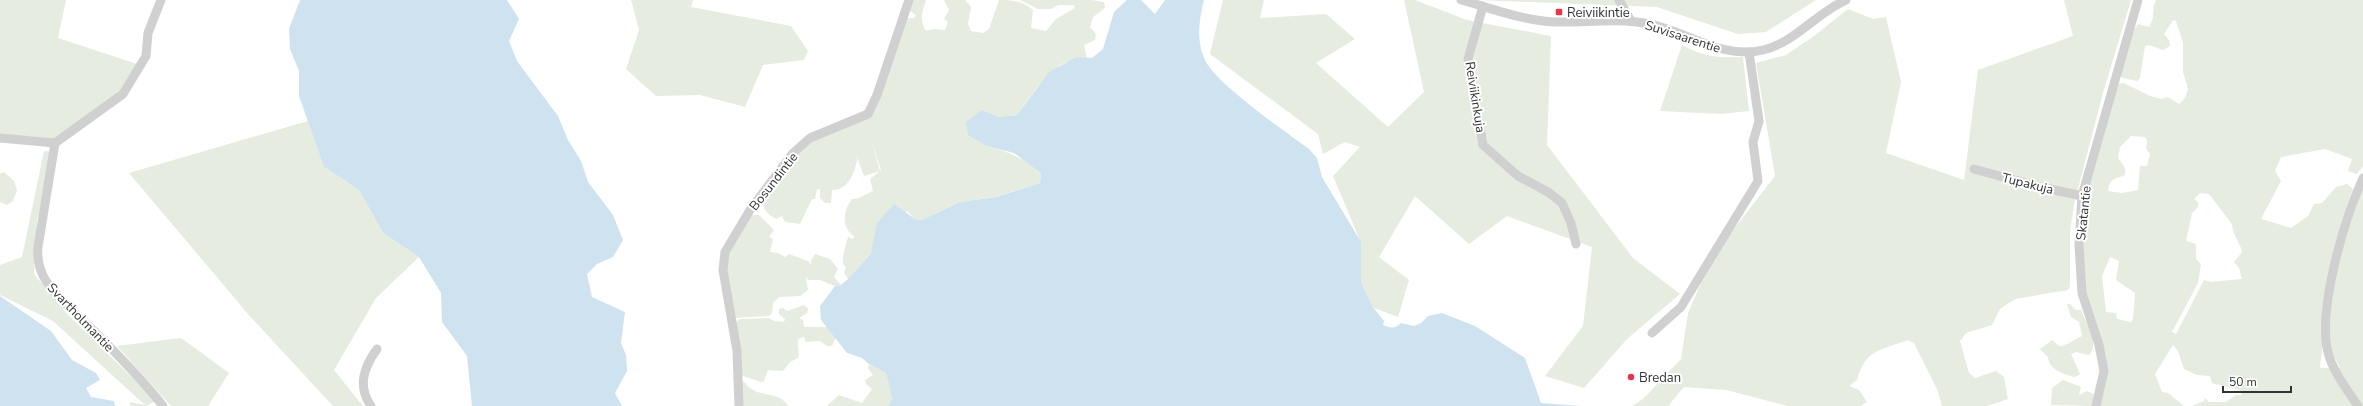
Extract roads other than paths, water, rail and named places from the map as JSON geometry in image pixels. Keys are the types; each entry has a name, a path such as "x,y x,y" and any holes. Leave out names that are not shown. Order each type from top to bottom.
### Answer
{"street":[{"path":"0,138 56,143 128,89 146,56 148,33 161,0"},
{"name":"Bosundintie","path":"739,406 737,351 723,270 725,252 750,210 793,153 810,138 868,114 877,95 909,0"},
{"name":"Suvisaarentie","path":"1461,0 1555,22 1631,21 1661,26 1718,48 1749,52 1762,50 1788,40 1826,12 1846,0"},
{"path":"1619,0 1631,21"},
{"name":"Skatantie","path":"2096,406 2104,371 2099,345 2082,293 2079,245 2082,196 2138,0"},
{"name":"Reiviikinkuja","path":"1483,6 1468,59 1484,145 1518,176 1548,192 1562,203 1571,222 1576,244"},
{"path":"1652,333 1681,307 1758,181 1753,142 1759,121 1749,52"},
{"name":"Svartholmantie","path":"56,143 38,247 37,260 40,270 47,282 65,302 110,347 163,406"},
{"name":"Tupakuja","path":"1974,169 2036,186 2082,196"},
{"path":"2358,406 2337,375 2329,358 2326,318 2344,225 2363,178"},
{"path":"371,406 365,394 364,371 378,349"}],"water":[{"path":"300,0 507,0 519,19 509,41 517,61 558,116 568,140 581,161 588,182 613,215 623,240 613,257 597,264 587,274 592,297 625,312 621,343 626,355 627,371 615,393 622,406 472,406 467,356 442,322 441,293 419,257 383,233 359,190 324,167 299,96 299,71 290,49 289,29"},
{"path":"1127,0 1141,0 1155,14 1165,0 1204,0 1199,38 1205,60 1211,70 1236,94 1309,149 1317,158 1322,177 1361,242 1361,283 1373,308 1384,321 1383,325 1392,327 1401,323 1414,326 1421,323 1428,316 1442,313 1475,326 1525,358 1541,403 1582,406 888,406 892,398 886,373 869,364 862,358 847,353 821,320 820,306 835,286 841,285 848,279 871,253 877,223 894,204 915,219 922,220 960,202 996,197 1040,183 1041,173 1014,153 987,146 968,135 966,122 982,110 999,117 1017,115 1049,72 1076,57 1092,58 1103,49 1114,12"},
{"path":"0,296 51,331 72,360 96,373 100,380 86,388 91,397 114,401 115,406 0,406"}],"place":[{"name":"Reiviikintie","path":"1559,12"},
{"name":"Bredan","path":"1631,377"}]}
